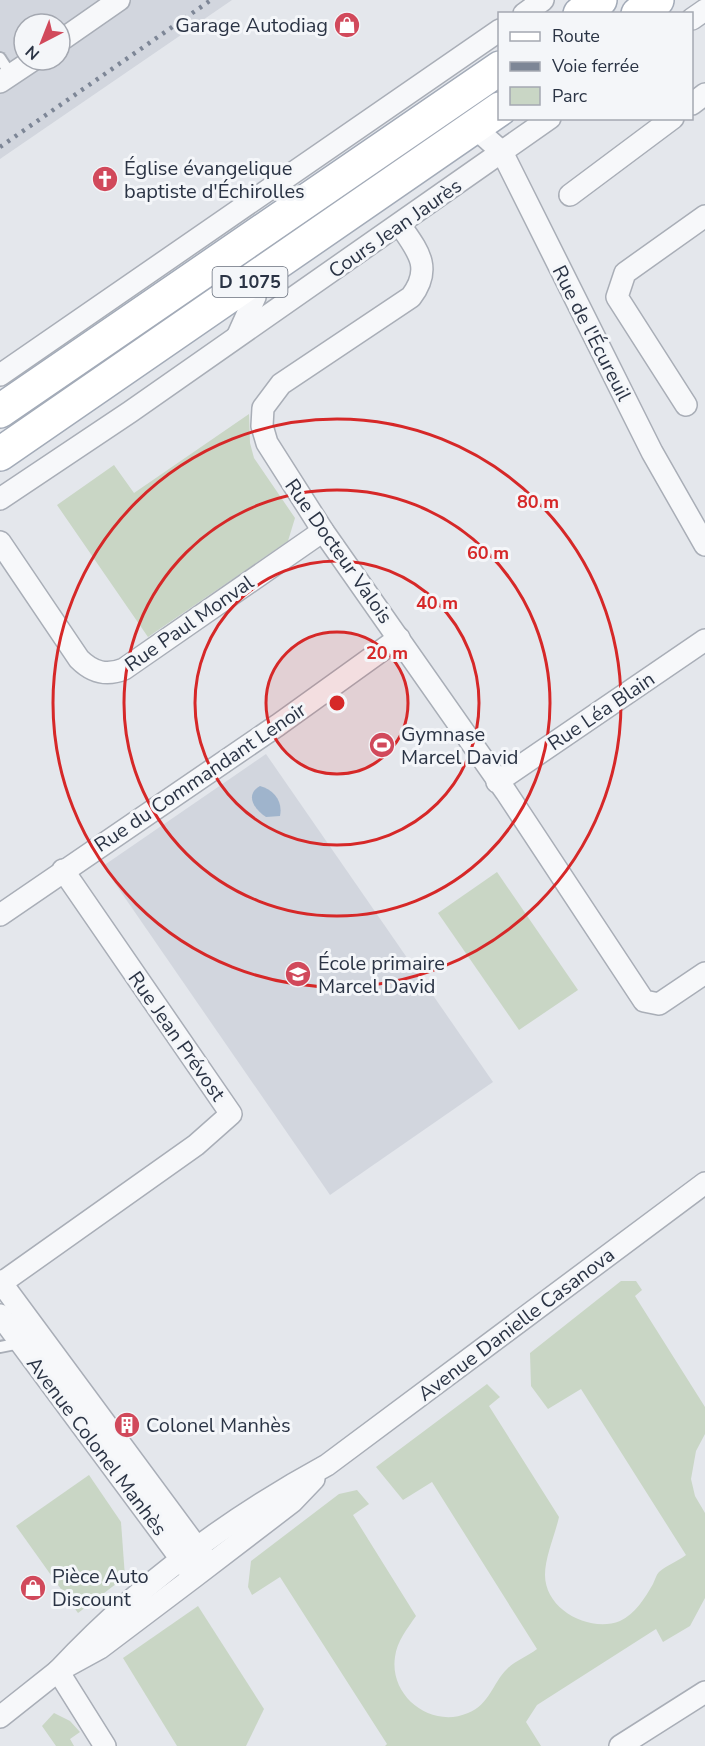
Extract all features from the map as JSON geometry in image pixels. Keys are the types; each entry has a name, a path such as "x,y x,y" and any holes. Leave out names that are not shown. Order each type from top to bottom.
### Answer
{"main road":[{"path":"583,12 600,0"},
{"path":"641,12 657,0"},
{"name":"D 1075","path":"0,411 498,69"},
{"name":"Cours Jean Jaurès","path":"0,453 487,118"}],"street":[{"path":"527,12 543,0"},
{"path":"72,31 105,4"},
{"path":"0,375 498,31"},
{"path":"403,133 407,94"},
{"path":"693,103 705,94"},
{"name":"Rue de l'Écureuil","path":"487,118 652,452 705,545"},
{"name":"Cours Jean Jaurès","path":"0,499 400,225 547,120"},
{"path":"570,195 670,120"},
{"name":"Rue de l'Écureuil","path":"686,405 617,297 625,273 705,216"},
{"name":"Rue Docteur Valois","path":"400,225 416,249 423,268 422,283 411,297 280,384 263,408 262,426 267,443 323,531 399,638 644,1001 658,1004 705,973"},
{"path":"171,256 207,269"},
{"path":"238,336 255,297 257,277"},
{"name":"Rue Paul Monval","path":"0,542 79,659 87,667 111,674 124,669 323,531"},
{"name":"Rue du Commandant Lenoir","path":"0,915 278,725 399,638"},
{"name":"Rue Léa Blain","path":"497,782 705,640"},
{"name":"Rue Jean Prévost","path":"0,1282 196,1145 231,1114 63,870"},
{"name":"Avenue Danielle Casanova","path":"0,1717 58,1671 91,1635 189,1553 275,1493 327,1465 705,1183"},
{"name":"Avenue Colonel Manhès","path":"0,1282 202,1571"},
{"name":"Avenue Colonel Manhès","path":"0,1315 10,1345 189,1553"},
{"name":"Avenue Danielle Casanova","path":"58,1671 100,1648 202,1571 292,1502 327,1465"},
{"path":"58,1671 105,1746"},
{"path":"620,1746 705,1692"}],"shaded area":[{"path":"0,0 232,0 0,159"},
{"name":"École primaire Marcel David","path":"266,754 493,1082 330,1195 103,866"}],"green space":[{"path":"249,414 250,443 254,458 295,518 288,541 148,637 57,505 114,465 134,493"},
{"path":"497,872 578,990 519,1030 438,913"},
{"path":"621,1281 636,1281 642,1290 635,1296 705,1407 705,1434 696,1451 691,1479 695,1496 705,1513 705,1598 690,1626 663,1642 656,1629 537,1705 526,1722 541,1746 385,1746 387,1744 280,1577 252,1595 248,1587 251,1561 339,1494 357,1490 369,1504 353,1515 416,1616 403,1635 396,1651 395,1671 399,1684 415,1706 427,1713 454,1717 475,1709 486,1699 507,1669 537,1649 432,1482 403,1500 376,1467 487,1384 500,1397 489,1406 559,1517 545,1568 547,1588 552,1599 571,1616 596,1624 620,1621 630,1614 643,1600 659,1572 686,1555 581,1389 548,1409 531,1386 530,1353"},
{"path":"89,1475 121,1522 125,1577 78,1613 16,1526"},
{"path":"198,1606 264,1709 246,1746 177,1746 123,1658"},
{"path":"54,1713 70,1721 80,1732 70,1739 74,1746 56,1746 42,1726"}],"water":[{"path":"260,786 269,790 279,801 280,816 266,817 255,806 253,794"}],"railway":[{"path":"0,147 211,0"}],"place":[{"name":"Garage Autodiag","path":"347,25"},
{"name":"Église évangelique baptiste d'Échirolles","path":"105,179"},
{"name":"Gymnase Marcel David","path":"382,745"},
{"name":"École primaire Marcel David","path":"298,974"},
{"name":"Colonel Manhès","path":"127,1425"},
{"name":"Pièce Auto Discount","path":"33,1588"}]}
